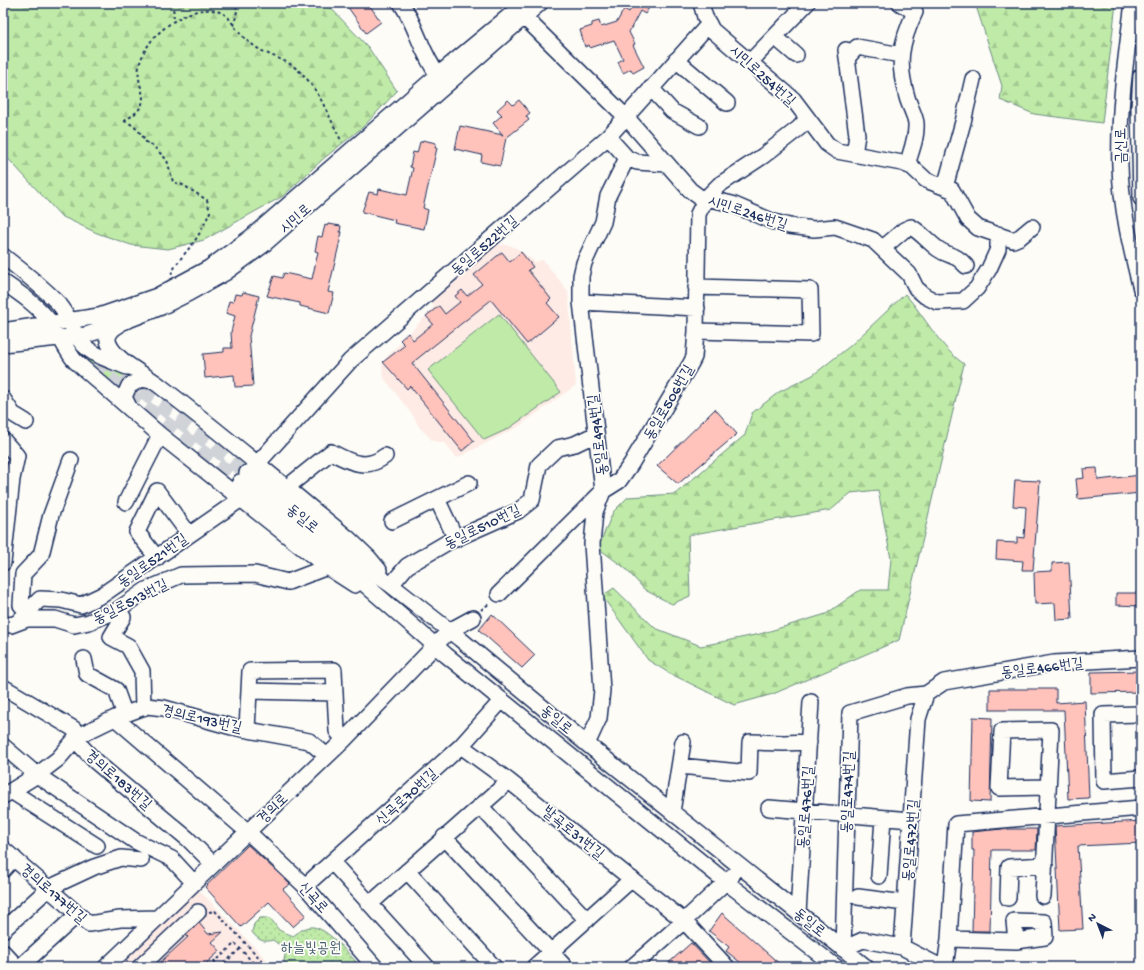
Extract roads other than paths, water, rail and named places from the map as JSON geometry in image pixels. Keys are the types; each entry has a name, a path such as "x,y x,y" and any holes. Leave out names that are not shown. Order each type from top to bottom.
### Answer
{"street":[{"path":"402,3 412,21 428,60 438,75"},
{"name":"시민로254번길","path":"702,3 712,30 793,99 827,144 837,151 912,167 926,180 952,190 968,219 978,228 1013,240 1020,237 1032,227"},
{"path":"750,62 807,3"},
{"path":"900,3 920,7 906,30 901,55 901,77 916,122 915,138 907,165"},
{"name":"금신로","path":"1134,3 1119,132 1120,168 1130,246 1141,289"},
{"name":"시민로","path":"3,331 99,316 152,298 181,284 224,258 250,238 438,75 530,7"},
{"name":"시민로","path":"3,344 93,333 161,307 208,283 262,246 530,7"},
{"name":"시민로246번길","path":"530,7 690,190 698,196 732,204 774,222 814,229 835,227 873,240 909,274 916,288 925,296 937,302 963,301 977,288 989,269 998,249 998,234"},
{"name":"동일로522번길","path":"248,473 350,361 608,137 627,118 651,88 709,24"},
{"path":"775,36 796,56"},
{"path":"854,154 857,135 847,54 857,48 901,55"},
{"path":"676,60 726,103"},
{"name":"금신로","path":"1141,76 1139,108 1141,198"},
{"path":"944,187 963,122 973,79"},
{"path":"651,88 672,111 698,126"},
{"name":"동일로506번길","path":"499,594 603,491 619,481 658,420 694,357 697,308 696,287 698,214 706,198 719,186 781,142 807,119"},
{"path":"608,137 627,158 637,162 668,164"},
{"name":"동일로494번길","path":"587,744 599,718 602,690 592,544 595,512 603,491 581,302 581,276 584,264 603,222 608,196 627,158"},
{"path":"883,248 904,230 911,227 922,233 938,249 954,255 966,266"},
{"path":"3,256 54,299 64,310 77,336 85,347 93,353 147,377"},
{"path":"3,282 25,297 52,324 67,352 75,361 130,410 327,567 380,599"},
{"path":"696,287 810,290 811,334 696,331"},
{"path":"581,302 697,308"},
{"path":"127,321 112,329 108,341 116,353 147,377 248,473 286,488 358,548 369,558 391,585"},
{"path":"130,410 124,397 129,386 147,377"},
{"path":"3,399 13,414 26,422"},
{"name":"동일로510번길","path":"391,585 407,566 456,539 518,511 532,500 540,464 557,448 575,444 596,434"},
{"path":"126,502 160,435"},
{"path":"3,440 17,456 9,471 3,563"},
{"path":"286,488 331,452 356,463 375,464 385,456"},
{"path":"28,611 21,605 23,574 41,555 51,515 71,460"},
{"name":"동일로","path":"248,473 352,558 391,585 449,631 587,744 866,967"},
{"name":"동일로","path":"248,473 345,567 435,646 726,882 836,967"},
{"path":"392,521 469,483"},
{"path":"158,558 137,532 158,491 189,534"},
{"name":"동일로521번길","path":"18,622 40,599 61,600 81,605 102,596 241,499"},
{"path":"437,499 456,539"},
{"name":"동일로513번길","path":"3,624 11,625 27,619 55,619 74,625 89,622 116,611 146,590 181,575 255,574 288,582 327,567"},
{"path":"116,611 123,617 111,637 128,646 142,671 143,708"},
{"path":"435,646 449,631 473,618"},
{"name":"경의로","path":"106,967 344,740 435,646"},
{"name":"동일로466번길","path":"926,694 944,682 1054,663 1141,658"},
{"path":"84,659 87,674 116,690 120,717"},
{"path":"247,729 250,671 334,670 337,731 344,740"},
{"name":"경의로183번길","path":"3,687 74,729 81,746 96,762 188,839 214,864"},
{"path":"249,691 335,693"},
{"name":"동일로474번길","path":"843,949 850,713 907,696 926,694"},
{"name":"동일로472번길","path":"902,947 918,719 926,694"},
{"name":"신곡로70번길","path":"305,886 461,746 502,700"},
{"name":"동일로476번길","path":"798,912 811,702"},
{"name":"경의로193번길","path":"7,794 37,775 58,759 78,736 147,706 164,708 247,729 309,741 327,756"},
{"path":"1141,714 1103,715 1104,781 1141,778"},
{"name":"신곡로","path":"120,717 248,832 305,886 370,965"},
{"path":"1043,896 1051,730 1002,731 999,788 1048,787"},
{"path":"672,812 683,742"},
{"path":"680,766 749,773 750,742 809,742"},
{"path":"3,746 37,775 135,841 172,859 194,883"},
{"name":"발곡로31번길","path":"461,746 509,781 684,921 727,967"},
{"path":"370,904 509,781"},
{"path":"7,794 97,846"},
{"path":"480,806 587,920"},
{"path":"769,808 911,820"},
{"path":"945,967 949,939 956,824 1141,808"},
{"path":"879,876 883,818"},
{"path":"444,837 566,967"},
{"path":"3,870 8,853"},
{"name":"경의로177번길","path":"8,853 89,924 120,918 157,918"},
{"path":"3,930 48,888 87,870 121,858 141,860"},
{"path":"332,862 427,967"},
{"path":"1008,898 1009,867 1045,865"},
{"path":"632,967 684,921 741,867"},
{"path":"407,871 494,967"},
{"path":"534,967 632,879"},
{"path":"858,897 905,903"},
{"path":"140,967 198,912"},
{"path":"20,967 78,914"},
{"path":"949,939 1016,941"},
{"path":"843,949 863,940 902,947 941,967"},
{"path":"3,952 17,967"}],"tunnel":[{"path":"77,346 116,384 240,482"},
{"path":"107,359 138,388 247,473"}],"park label":[{"name":"하늘빛공원","path":"311,947"}]}
